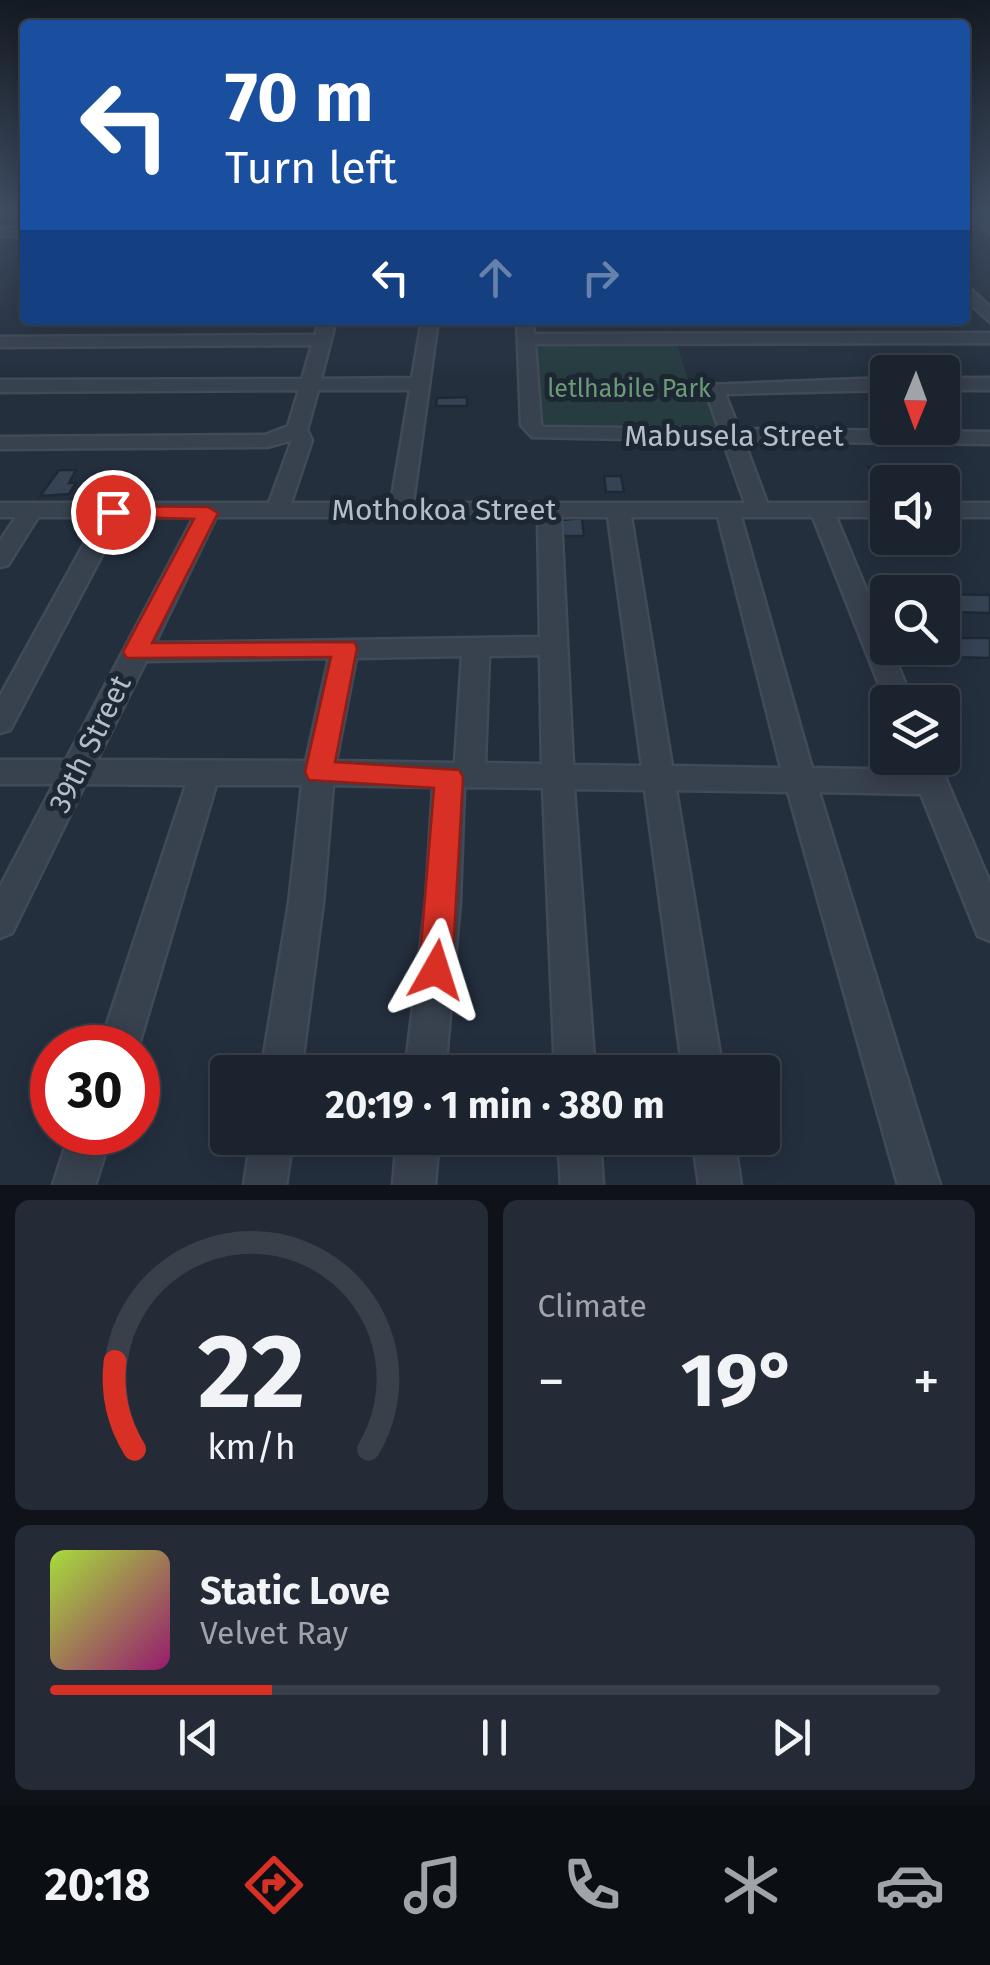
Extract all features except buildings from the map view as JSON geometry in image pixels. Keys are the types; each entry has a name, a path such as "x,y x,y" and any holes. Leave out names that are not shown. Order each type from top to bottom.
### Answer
{"street":[{"path":"970,297 990,317"},
{"path":"219,340 226,325"},
{"path":"278,509 302,440 296,430 326,325"},
{"path":"401,511 429,325"},
{"path":"525,330 990,338"},
{"name":"Mabusela Street","path":"525,330 532,425 539,433 990,438"},
{"path":"0,342 322,340"},
{"path":"0,386 421,384"},
{"path":"870,384 719,386 714,391 732,436 743,512 800,781 919,1185"},
{"path":"960,384 990,384"},
{"path":"0,443 267,441 296,430"},
{"name":"Mothokoa Street","path":"0,510 870,510"},
{"path":"0,560 32,510"},
{"path":"549,510 558,778 574,1055"},
{"path":"960,510 990,510"},
{"path":"822,511 893,685"},
{"path":"0,722 113,512"},
{"path":"619,512 701,1055"},
{"name":"39th Street","path":"0,922 208,513"},
{"path":"136,652 555,646"},
{"path":"427,1055 476,647"},
{"path":"284,1055 306,904 319,772 345,648"},
{"path":"0,772 319,772 800,781 870,775"},
{"path":"125,1025 204,774"},
{"path":"929,775 990,925"},
{"path":"74,1185 84,1155"},
{"path":"265,1185 269,1155"},
{"path":"414,1185 417,1155"},
{"path":"580,1155 582,1185"},
{"path":"716,1155 720,1185"}],"green space":[{"name":"letlhabile Park","path":"537,343 677,344 689,383 705,384 721,433 557,432 541,425"}],"route":[{"path":"113,512 208,513 136,652 345,648 319,772 449,777 436,970"}]}
